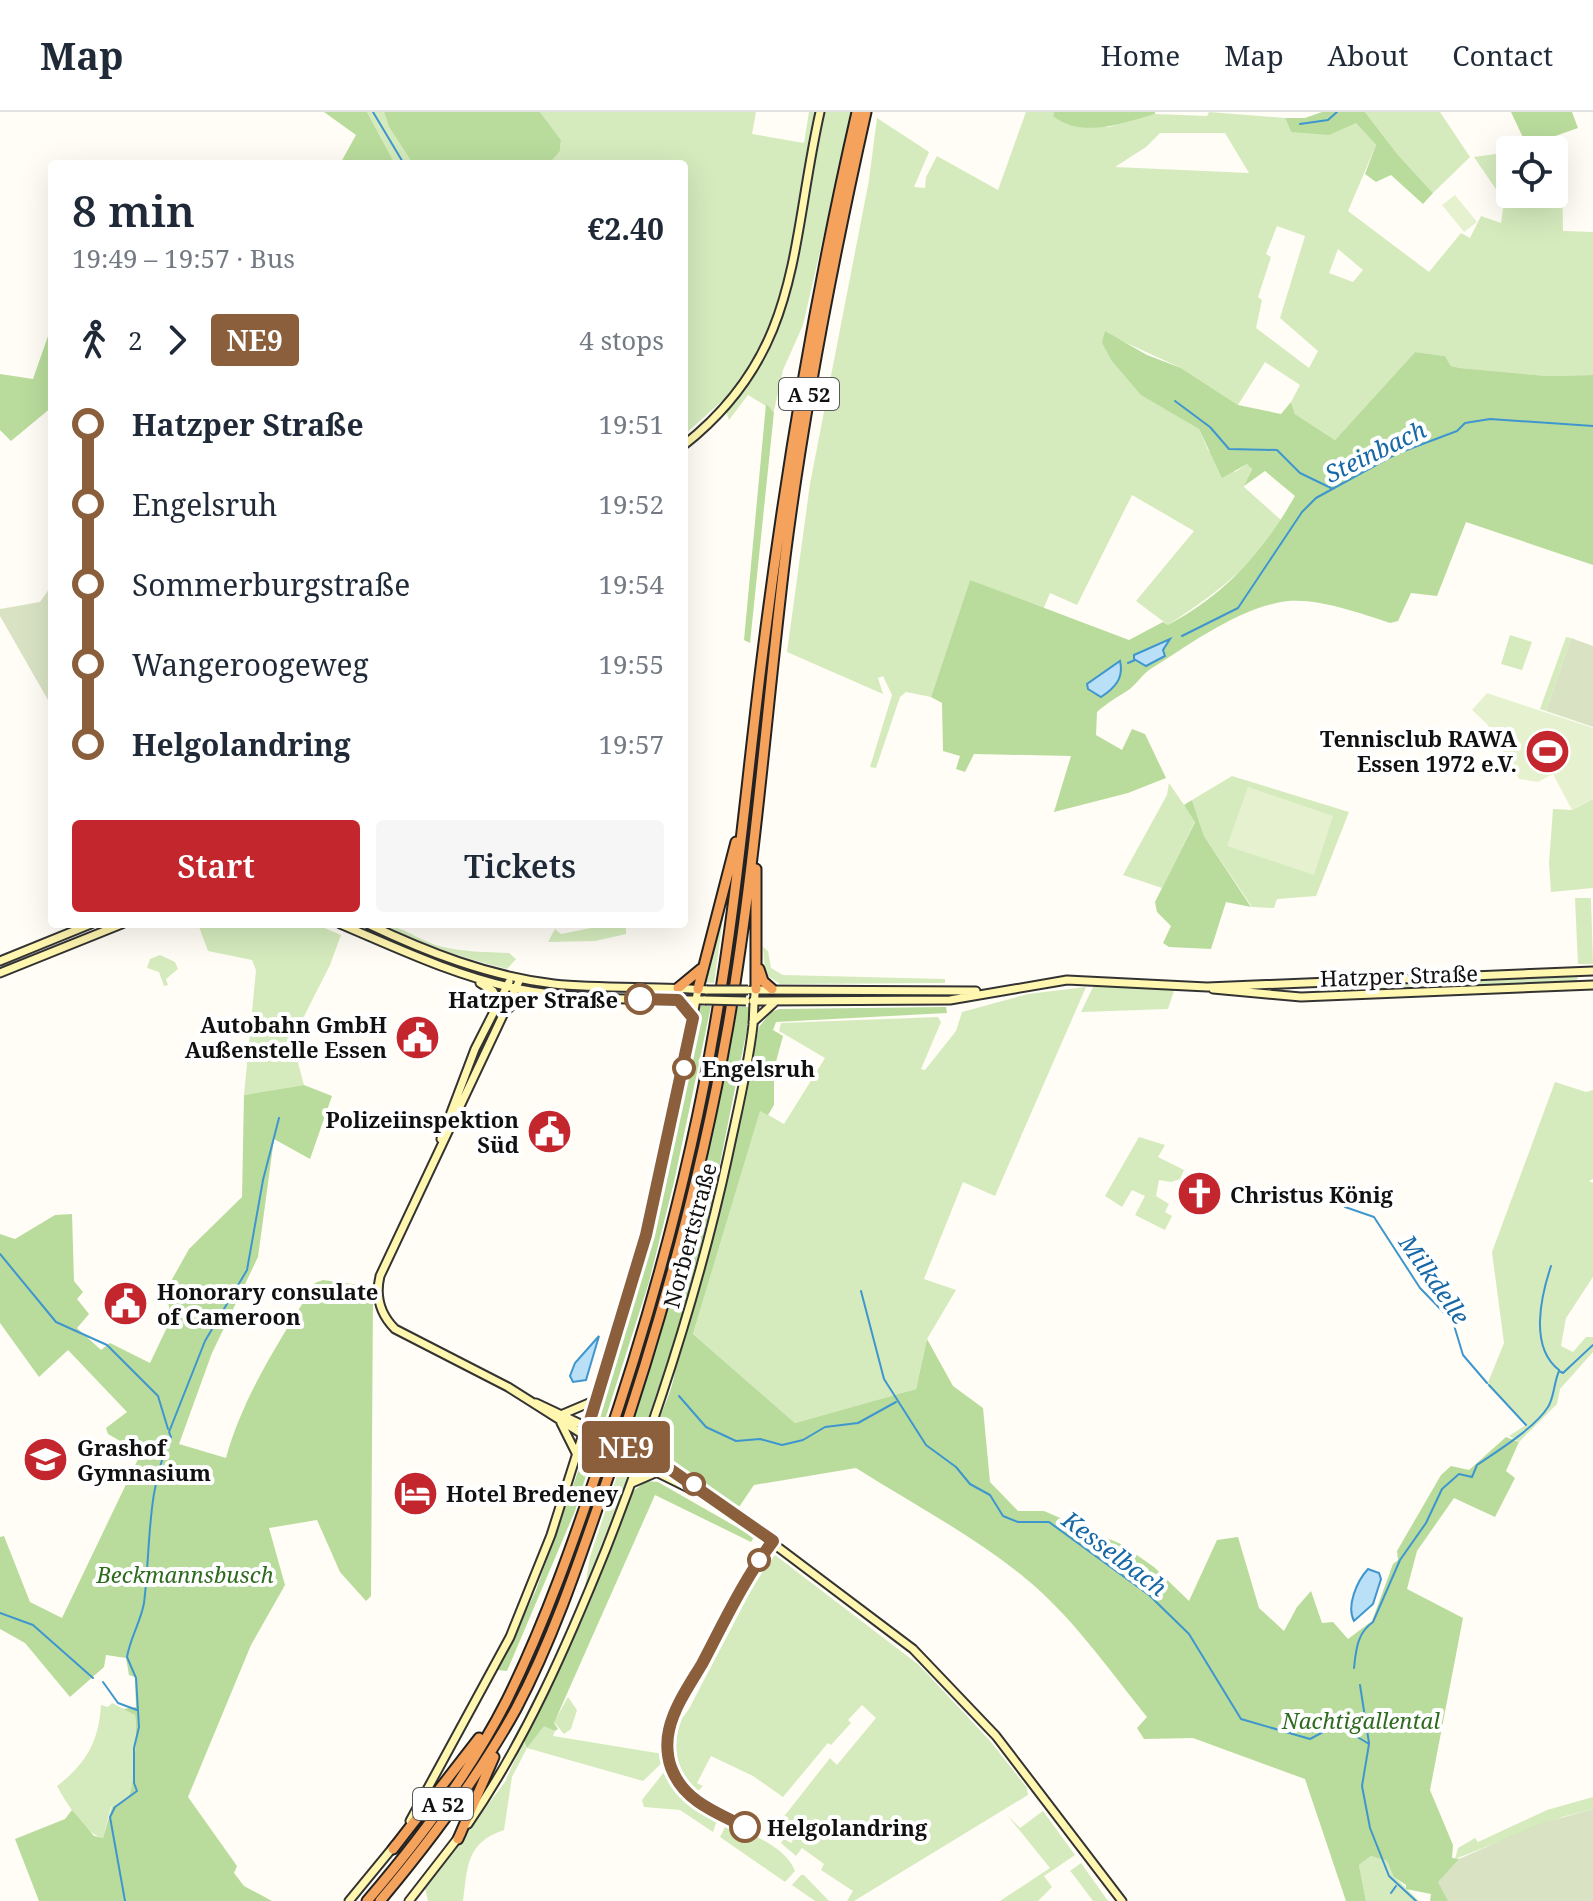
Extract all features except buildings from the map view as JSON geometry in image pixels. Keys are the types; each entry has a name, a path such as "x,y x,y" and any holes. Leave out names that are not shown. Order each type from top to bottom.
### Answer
{"highway":[{"name":"A 52","path":"367,1901 445,1802 507,1699 574,1539 634,1357 672,1228 715,1025 796,414 831,226 857,112"},
{"name":"A 52","path":"380,1901 461,1799 512,1714 545,1648 581,1552 665,1298 695,1186 727,1028 755,835 785,557 804,429 866,112"},
{"path":"702,989 701,969 746,804"},
{"path":"755,835 758,961 761,977 772,989"},
{"path":"752,990 758,961"},
{"path":"678,988 701,969"},
{"path":"393,1849 507,1699"},
{"path":"458,1839 512,1714"}],"main road":[{"path":"688,442 720,415 743,388 775,329 788,287 820,112"},
{"path":"0,961 81,928"},
{"path":"0,973 112,928"},
{"name":"Hatzper Straße","path":"350,928 465,976 511,987 589,997 775,1002 950,1000 1067,980 1207,987 1301,997 1593,985"},
{"name":"Hatzper Straße","path":"377,928 439,956 516,978 557,984 986,992"},
{"name":"Hatzper Straße","path":"1207,987 1593,971"},
{"path":"465,976 493,991 500,1003"},
{"path":"439,1146 447,1117 475,1049 516,978"},
{"path":"511,987 501,1018 380,1276 379,1306 395,1329 534,1402 655,1473 713,1499"},
{"name":"Norbertstraße","path":"393,1849 510,1637 531,1591 578,1457 590,1434 596,1400 653,1209 696,1000 702,989"},
{"name":"Norbertstraße","path":"642,1454 711,1224 753,1022 752,990"},
{"path":"501,1018 521,996 538,991"},
{"path":"678,1000 693,1018"},
{"path":"753,1022 775,1002"},
{"path":"562,1418 596,1400"},
{"path":"562,1418 578,1457"},
{"path":"649,1433 661,1463"},
{"path":"634,1458 642,1454 661,1463 713,1499 878,1621 939,1675 981,1718 1050,1803 1122,1901"},
{"path":"409,1901 481,1804 536,1705 588,1592 632,1483 634,1458"},
{"path":"632,1483 655,1473"},
{"path":"349,1901 393,1849"}],"green space":[{"path":"324,112 367,112 393,160 342,160 356,135"},
{"path":"367,112 384,112 389,127 410,160 393,160"},
{"path":"384,112 540,112 561,140 560,151 552,160 410,160 389,127"},
{"path":"540,112 756,112 752,134 804,143 809,112 852,112 803,325 783,370 774,411 748,395 729,420 722,401 688,431 688,160 552,160 560,151 561,140"},
{"path":"1026,112 1054,112 1053,116 1109,127 1155,114 1207,116 1209,112 1285,118 1291,132 1356,123 1376,145 1348,211 1429,272 1461,233 1470,238 1481,216 1501,223 1503,208 1563,208 1563,231 1593,232 1593,375 1547,376 1460,368 1451,366 1445,356 1415,352 1335,440 1295,414 1291,402 1300,385 1265,362 1238,405 1181,368 1120,340 1102,343 1139,392 1199,429 1208,450 1235,472 1247,464 1252,468 1244,487 1281,520 1245,566 1168,625 1136,601 1194,531 1132,495 1077,605 1050,593 1043,610 970,580 931,697 906,692 900,697 876,768 870,767 892,695 883,676 878,678 883,694 787,652 810,484 869,180 877,118 929,152 914,187 925,188 926,177 937,156 998,190","holes":["1160,133 1225,133 1249,173 1115,167 1146,147","1277,226 1305,236 1280,318 1318,351 1309,368 1256,328 1262,300 1258,297 1271,257 1266,254","1338,249 1363,270 1353,282 1329,273"]},
{"path":"1054,112 1155,114 1116,125 1089,128 1064,123 1053,116"},
{"path":"1322,112 1365,112 1433,193 1423,204 1391,175 1376,182 1365,174 1376,145 1356,123 1329,135 1291,132 1285,118 1305,118"},
{"path":"1365,112 1440,112 1470,157 1433,193"},
{"path":"1511,112 1572,112 1578,128 1555,136 1522,136"},
{"path":"1496,154 1496,189 1474,157"},
{"path":"1455,195 1477,222 1464,232 1442,205"},
{"path":"1105,331 1147,355 1181,368 1238,405 1281,414 1291,402 1295,414 1335,440 1415,352 1445,356 1451,366 1460,368 1547,376 1593,375 1593,565 1466,522 1437,596 1411,593 1398,621 1390,623 1336,606 1307,601 1263,606 1229,621 1149,670 1130,689 1097,712 1096,735 1122,750 1132,729 1145,734 1166,778 1128,793 1054,812 1071,756 974,754 965,772 956,769 960,756 943,751 942,703 931,697 970,580 1129,640 1163,622 1168,625 1208,600 1256,553 1295,496 1265,471 1244,486 1252,469 1247,464 1222,478 1199,429 1141,395 1112,361 1102,343"},
{"path":"48,336 48,410 11,441 0,430 0,374 33,379"},
{"path":"766,404 774,412 750,643 744,640"},
{"path":"48,591 48,700 0,616 0,609 40,602"},
{"path":"1510,635 1532,642 1522,670 1501,664"},
{"path":"1566,637 1571,638 1546,711 1540,709"},
{"path":"1571,638 1593,646 1593,727 1546,711"},
{"name":"Tennisclub RAWA Essen 1972 e.V.","path":"1487,693 1593,728 1593,799 1572,810 1553,774 1538,782 1519,779 1487,724 1472,710"},
{"path":"1232,776 1349,812 1316,896 1277,899 1274,908 1252,907 1204,836 1192,800"},
{"path":"1169,783 1195,821 1162,888 1123,875 1167,795"},
{"path":"1248,787 1333,816 1314,875 1227,846"},
{"path":"1593,799 1593,888 1551,892 1549,863 1553,809 1572,810"},
{"path":"1192,800 1204,836 1251,907 1226,902 1211,949 1169,947 1163,943 1171,926 1157,912 1155,902 1195,822 1184,805"},
{"path":"727,890 714,983 702,982"},
{"path":"1575,898 1591,898 1593,964 1578,964"},
{"path":"199,928 324,928 341,935 330,965 292,1040 304,1085 244,1095 256,970 252,960 208,951"},
{"path":"389,928 396,928 439,946 509,953 516,959 507,969 411,938"},
{"path":"591,928 626,928 626,934 595,941 548,942 555,929 561,934"},
{"path":"763,947 768,951 771,968 783,975 945,979 945,983 780,984 765,974"},
{"path":"160,955 175,962 178,969 166,979 168,985 164,986 159,972 147,968 150,959"},
{"path":"1578,974 1577,983 1321,994 1328,985"},
{"path":"1086,987 995,1196 963,1182 924,1279 956,1290 927,1339 916,1389 795,1423 693,1334 760,1110 784,1124 825,1058 779,1031 781,1023 938,1017 941,1022 921,1069 925,1070 956,1031 962,1012 1028,994"},
{"path":"1093,987 1175,988 1168,1009 1081,1012"},
{"path":"698,1006 711,1006 674,1182 649,1282 603,1426 594,1422 664,1179"},
{"path":"737,1007 749,1007 749,1019 712,1203 678,1330 639,1445 628,1440 696,1203"},
{"name":"Nachtigallental","path":"946,1007 947,1013 776,1022 773,1030 783,1036 774,1069 774,1105 768,1115 760,1111 693,1334 795,1423 916,1389 927,1339 953,1386 983,1408 990,1482 1018,1511 1044,1511 1121,1544 1154,1567 1189,1601 1217,1540 1238,1537 1259,1608 1284,1631 1297,1607 1311,1591 1322,1623 1333,1622 1348,1639 1372,1621 1393,1564 1398,1560 1397,1551 1441,1475 1451,1466 1469,1470 1506,1437 1519,1442 1506,1471 1515,1478 1495,1517 1454,1498 1417,1551 1407,1589 1463,1618 1430,1790 1453,1845 1452,1858 1460,1859 1542,1823 1516,1901 1430,1901 1431,1894 1406,1889 1406,1885 1394,1877 1387,1861 1371,1856 1359,1865 1366,1901 1346,1901 1305,1779 1193,1738 1144,1739 1137,1728 1147,1717 1074,1626 1025,1578 964,1534 856,1468 754,1485 739,1507 688,1474 664,1452 658,1441 657,1429 708,1256 759,1027 771,1012 779,1009"},
{"path":"1555,1082 1586,1092 1593,1090 1593,1179 1589,1181 1593,1183 1593,1277 1566,1318 1561,1346 1573,1352 1586,1337 1593,1337 1593,1352 1560,1389 1557,1404 1519,1442 1509,1436 1526,1425 1487,1385 1504,1343 1492,1252"},
{"name":"Beckmannsbusch","path":"304,1085 332,1096 310,1159 274,1139 258,1257 212,1353 179,1444 226,1458 253,1389 315,1283 323,1280 367,1286 373,1293 371,1596 366,1601 340,1572 317,1520 269,1528 285,1585 251,1645 188,1797 237,1866 234,1873 244,1886 272,1901 39,1901 15,1839 65,1819 72,1810 94,1836 103,1838 112,1807 128,1797 132,1782 135,1715 123,1709 136,1707 135,1677 129,1675 126,1658 106,1655 104,1667 70,1697 25,1643 0,1629 0,1537 4,1536 30,1602 62,1618 141,1453 108,1434 106,1428 127,1412 68,1350 39,1377 0,1323 0,1234 15,1239 55,1215 72,1214 74,1281 83,1292 77,1299 89,1314 77,1328 101,1350 110,1343 150,1363 171,1319 166,1290 189,1249 242,1197 244,1095"},
{"path":"1139,1137 1165,1145 1158,1157 1184,1170 1180,1179 1171,1182 1159,1180 1156,1196 1169,1204 1165,1212 1172,1216 1165,1230 1135,1215 1145,1196 1132,1190 1122,1207 1105,1196"},
{"path":"587,1446 594,1450 575,1511 507,1671 498,1670 536,1590"},
{"path":"621,1464 631,1469 627,1483 585,1587 590,1557"},
{"path":"646,1481 658,1482 754,1537 751,1542 655,1495 554,1723 558,1729 555,1731 544,1726 527,1748 524,1742 587,1609 631,1493"},
{"path":"775,1555 919,1665 991,1742 1027,1788 1028,1795 854,1901 847,1901 853,1891 821,1870 824,1864 802,1848 796,1856 781,1843 784,1839 791,1843 796,1835 781,1824 778,1829 783,1832 777,1840 771,1833 830,1758 837,1765 876,1718 862,1705 848,1720 851,1723 831,1745 828,1743 783,1797 753,1776 711,1756 697,1783 703,1786 696,1793 681,1775 673,1754 675,1728 690,1707 734,1624 748,1596 747,1591"},
{"path":"568,1697 577,1710 571,1729 564,1734 554,1722"},
{"path":"112,1703 135,1715 135,1757 130,1792 128,1797 111,1807 103,1838 84,1825 57,1786 76,1769 89,1751 97,1730 101,1705 108,1707"},
{"path":"544,1725 555,1731 553,1736 663,1754 664,1761 643,1781 527,1748"},
{"path":"523,1742 527,1748 512,1777 504,1830 482,1842 471,1857 463,1901 428,1901 425,1888 505,1782"},
{"path":"664,1772 669,1773 689,1801 718,1818 713,1832 680,1810 644,1807 642,1800"},
{"path":"1593,1797 1593,1809 1562,1817 1455,1859 1458,1848 1475,1838 1478,1842 1547,1810"},
{"path":"1593,1809 1593,1901 1448,1901 1438,1882 1459,1859 1542,1823"},
{"path":"1043,1811 1075,1855 1044,1876 1052,1887 1038,1901 1000,1901 1050,1868 1007,1815 1020,1828"},
{"path":"731,1824 776,1848 795,1871 785,1882 720,1837 726,1825"},
{"path":"1371,1856 1387,1861 1395,1877 1419,1901 1366,1901 1359,1865"},
{"path":"1081,1863 1108,1901 1093,1901 1070,1871"},
{"path":"801,1875 829,1901 815,1901 792,1885"}],"water":[{"path":"1170,639 1163,650 1165,656 1146,666 1134,659 1134,655"},
{"path":"1120,661 1119,677 1110,690 1101,697 1088,689 1087,684"},
{"path":"599,1336 586,1380 573,1382 570,1376 575,1363"},
{"path":"1368,1569 1379,1573 1381,1579 1373,1604 1354,1621 1351,1608 1354,1594"}],"waterway":[{"path":"373,112 402,160"},
{"path":"1300,124 1328,120 1337,112"},
{"path":"1175,401 1210,427 1229,449 1277,450 1300,473 1333,489"},
{"name":"Steinbach","path":"1182,636 1238,608 1302,512 1316,498 1396,454 1457,431 1465,423 1490,419 1593,426"},
{"path":"1128,663 1135,660"},
{"path":"125,1901 110,1817 115,1807 137,1791 134,1783 134,1748 139,1727 136,1678 127,1657 144,1603 157,1477 171,1437 169,1432 205,1341 247,1270 263,1180 279,1118"},
{"name":"Milkdelle","path":"1345,1207 1374,1217 1420,1288 1453,1322 1463,1355 1487,1383"},
{"path":"0,1254 56,1322 107,1345 158,1396 168,1429"},
{"path":"1551,1266 1541,1306 1541,1335 1550,1360 1559,1370"},
{"name":"Kesselbach","path":"861,1291 884,1379 926,1445 956,1467 970,1484 990,1495 1003,1516 1018,1522 1049,1522 1149,1595 1189,1634 1241,1719 1310,1739 1325,1731"},
{"path":"1354,1668 1360,1637 1373,1622 1400,1560 1426,1523 1442,1489 1459,1474 1472,1477 1477,1465 1534,1423 1550,1403 1559,1371 1563,1373 1593,1345"},
{"name":"Milkdelle","path":"1489,1385 1526,1425"},
{"path":"679,1396 706,1427 736,1441 760,1439 782,1445 803,1440 825,1427 858,1423 896,1402"},
{"path":"0,1613 33,1625 93,1678"},
{"path":"103,1682 118,1703 137,1710"},
{"path":"1360,1685 1369,1743"},
{"name":"Kesselbach","path":"1335,1730 1346,1730 1369,1744 1362,1786 1370,1828 1389,1876 1416,1901"},
{"path":"1391,1893 1396,1886"}],"bus line":[{"name":"NE9","path":"640,999 678,1000 693,1018 646,1235 588,1427 661,1463 773,1541 739,1592 668,1731 670,1765 685,1791 701,1805 745,1827"}],"place":[{"name":"Tennisclub RAWA Essen 1972 e.V.","path":"1548,751"},
{"name":"Hatzper Straße","path":"640,999"},
{"name":"Autobahn GmbH Außenstelle Essen","path":"418,1037"},
{"name":"Engelsruh","path":"684,1068"},
{"name":"Polizeiinspektion Süd","path":"550,1132"},
{"name":"Christus König","path":"1199,1194"},
{"name":"Honorary consulate of Cameroon","path":"126,1304"},
{"name":"Grashof Gymnasium","path":"46,1460"},
{"name":"Hotel Bredeney","path":"415,1493"},
{"name":"Helgolandring","path":"745,1827"}]}
